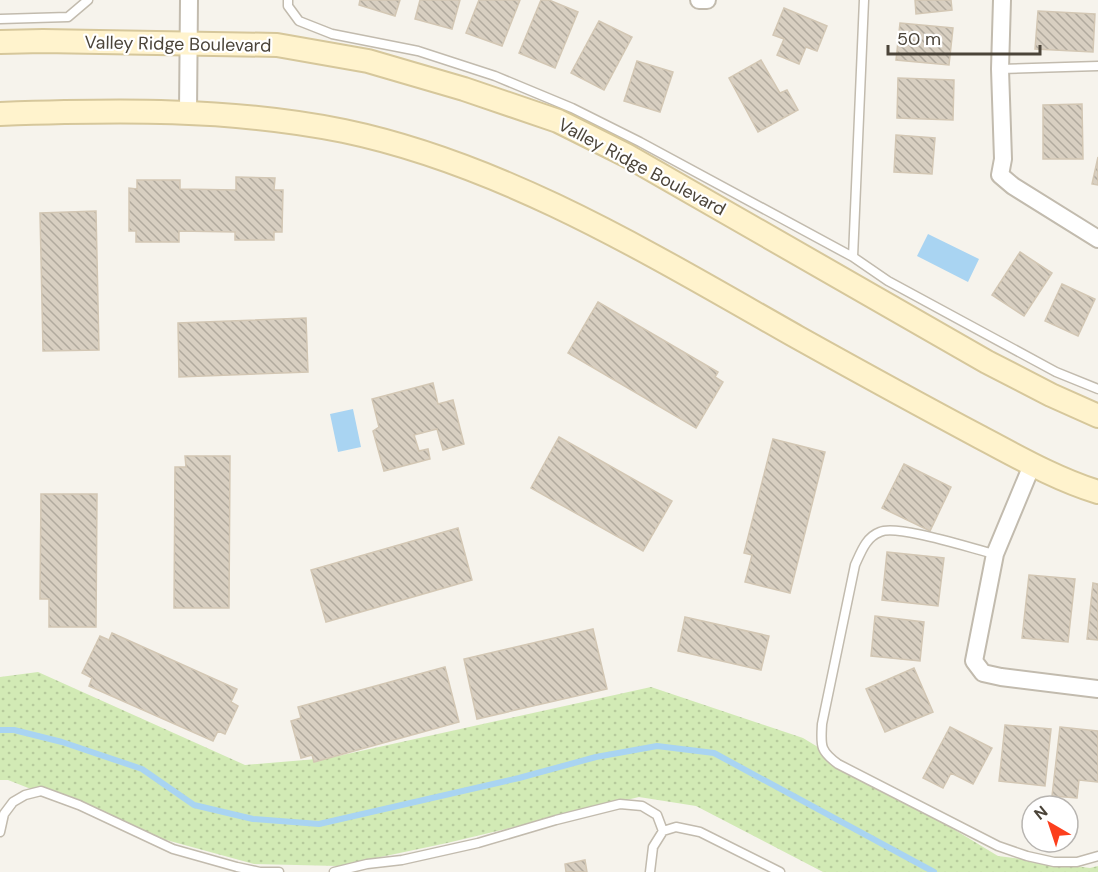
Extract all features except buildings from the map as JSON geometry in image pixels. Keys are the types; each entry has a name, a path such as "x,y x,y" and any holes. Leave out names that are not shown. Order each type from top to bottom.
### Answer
{"main road":[{"name":"Valley Ridge Boulevard","path":"0,42 277,45 368,61 464,89 558,121 626,155 987,362 1098,416"},
{"path":"0,114 188,112 270,120 344,131 416,151 490,177 537,197 668,264 906,398 1032,465 1077,486 1098,492"}],"street":[{"path":"188,112 189,0"},
{"path":"1002,0 1000,69 1003,159 1000,175 1012,186 1098,238"},
{"path":"1032,465 995,554 974,661 983,673 1098,689"}],"lane":[{"path":"0,19 68,17 88,0"},
{"path":"288,0 288,6 299,21 332,34 417,51 495,76 572,108 640,142 853,257 888,281 1056,372 1098,389"},
{"path":"853,257 864,0"},
{"path":"1000,69 1098,66"},
{"path":"995,554 901,531 881,530 871,537 862,549 855,565 822,724 821,747 827,756 838,764 998,846 1027,856 1054,861 1077,862 1098,856"},
{"path":"0,832 4,814 13,802 25,795 41,791 80,805 173,849 260,872 279,872"},
{"path":"334,872 478,843 620,804 642,806 657,815 663,831"},
{"path":"650,872 652,847 663,831 676,827 700,832 780,872"}],"green space":[{"path":"38,672 245,765 329,758 651,687 803,738 998,856 1090,868 1098,866 1098,872 823,872 696,806 639,797 447,843 338,866 254,864 148,835 8,780 0,780 0,677"}],"water":[{"path":"928,234 979,259 968,282 917,256"},
{"path":"353,409 361,447 338,452 330,414"}],"waterway":[{"path":"0,730 14,730 62,742 142,769 194,805 253,819 319,824 519,778 596,757 657,746 714,753 934,872"}]}
